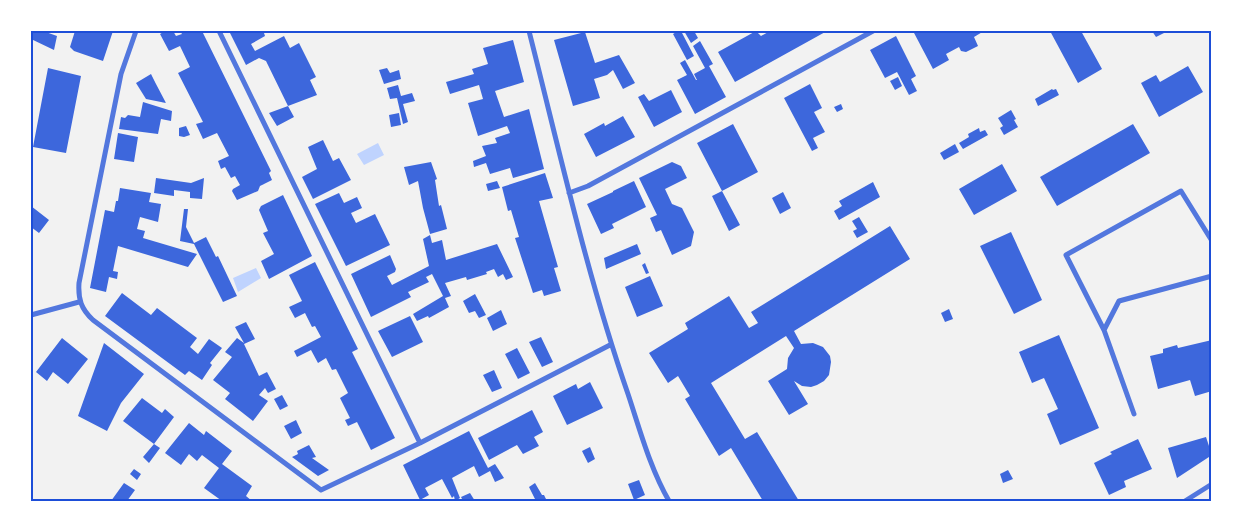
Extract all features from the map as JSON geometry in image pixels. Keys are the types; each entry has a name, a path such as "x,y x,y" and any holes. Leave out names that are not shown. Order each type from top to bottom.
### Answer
{"street":[{"path":"136,31 119,84 79,283 79,302 85,313 93,320 321,490 420,443 610,345"},
{"path":"218,31 420,443"},
{"path":"530,31 569,193 610,345 662,489 669,501"},
{"path":"569,193 588,186 873,31"},
{"path":"1134,414 1104,330 1066,255 1181,191 1212,241"},
{"path":"1104,330 1119,302 1212,276"},
{"path":"31,315 79,302"},
{"path":"1185,501 1212,484"}],"water":[{"path":"378,143 384,155 364,165 357,154"},
{"path":"256,268 261,278 238,292 233,278"}],"building":[{"path":"32,31 43,31 57,36 54,50 31,39"},
{"path":"75,31 113,31 103,61 74,51 70,47"},
{"path":"165,31 173,31 176,36 182,34 180,31 202,31 271,171 269,173 272,180 260,186 258,191 237,200 232,191 240,185 235,176 231,178 225,167 221,169 218,161 229,156 217,133 203,139 196,124 203,122 178,73 190,67 180,46 169,51 160,34"},
{"path":"229,31 268,31 264,33 265,36 251,44 255,51 284,36 290,48 299,43 316,77 310,80 317,95 288,106 266,61 259,58 246,65"},
{"path":"681,31 694,56 687,60 673,34"},
{"path":"684,31 694,31 698,38 691,43"},
{"path":"756,31 761,36 770,31 827,31 735,82 718,52"},
{"path":"913,31 984,31 974,37 978,46 966,52 961,51 959,47 946,54 949,60 933,69"},
{"path":"1050,31 1081,31 1102,69 1078,83"},
{"path":"1152,31 1168,31 1156,37"},
{"path":"585,32 595,63 619,55 635,83 623,89 613,70 607,75 594,79 600,98 573,106 554,40"},
{"path":"896,36 916,76 911,79 917,91 909,95 897,72 885,78 870,50"},
{"path":"513,40 524,82 495,91 504,117 529,109 544,169 513,178 510,168 490,174 486,163 474,167 473,161 486,156 482,146 497,143 495,138 510,133 507,126 478,136 468,103 483,99 479,85 450,94 446,82 474,74 472,69 488,64 483,48"},
{"path":"700,41 713,64 709,66 726,97 695,114 677,80 687,75 680,63 685,60 696,80 694,74 705,68 693,46"},
{"path":"1188,66 1203,92 1159,117 1141,83 1156,75 1160,82"},
{"path":"48,68 81,76 66,153 33,147"},
{"path":"387,68 390,73 399,70 401,79 384,84 379,70"},
{"path":"151,74 166,103 146,99 136,83"},
{"path":"898,77 902,86 895,90 890,81"},
{"path":"810,84 822,108 814,112 825,132 813,138 818,148 812,151 784,98"},
{"path":"398,85 401,96 412,93 415,101 403,104 408,122 403,124 397,98 390,99 387,88"},
{"path":"1052,89 1056,89 1059,95 1038,106 1035,99"},
{"path":"671,90 682,112 654,127 638,97 644,94 649,101"},
{"path":"143,102 172,111 171,121 161,119 158,134 119,129 121,117 125,118 128,115 140,117"},
{"path":"841,104 843,109 837,112 834,107"},
{"path":"288,106 294,117 277,126 269,113"},
{"path":"1011,110 1018,127 1004,135 1000,128 1003,126 998,118"},
{"path":"399,113 401,125 391,127 389,115"},
{"path":"623,116 635,137 596,157 584,134 604,123 605,126"},
{"path":"733,124 758,172 722,191 697,143"},
{"path":"1133,124 1150,153 1057,206 1040,177"},
{"path":"186,126 190,135 179,136 179,128"},
{"path":"979,128 980,132 985,130 988,135 963,149 959,143 969,137 968,134"},
{"path":"118,133 138,137 134,162 114,159"},
{"path":"323,140 333,161 339,158 351,180 313,199 302,177 317,169 308,147"},
{"path":"955,144 959,152 944,160 940,153"},
{"path":"431,162 437,179 435,180 439,206 441,205 447,229 430,234 418,181 409,185 404,167"},
{"path":"672,162 681,166 687,178 665,189 672,204 682,208 694,232 691,246 672,255 661,230 656,232 650,218 657,215 639,178"},
{"path":"1002,164 1017,191 974,215 959,189"},
{"path":"545,173 553,198 539,201 558,267 554,268 561,291 544,296 542,290 533,293 515,238 519,237 511,210 508,211 502,187"},
{"path":"156,178 191,183 204,178 202,199 190,198 190,192 174,190 174,196 154,193"},
{"path":"497,181 500,188 488,191 486,184"},
{"path":"634,181 646,207 612,224 614,228 601,234 587,204"},
{"path":"873,182 880,197 839,220 834,211 842,206 839,201"},
{"path":"120,188 151,193 149,202 161,204 158,222 140,217 137,229 145,231 143,238 197,254 188,267 118,246 113,271 118,272 117,279 109,277 106,292 90,288 105,210 114,212"},
{"path":"722,191 740,225 729,231 712,196"},
{"path":"783,192 791,208 780,214 772,198"},
{"path":"339,193 344,203 357,197 362,208 351,213 356,223 375,214 390,245 346,266 315,204"},
{"path":"283,195 312,256 269,279 261,261 274,254 263,233 268,231 259,210 261,206"},
{"path":"31,206 49,220 39,233 31,227"},
{"path":"184,209 188,209 186,227 194,243 206,237 216,257 218,256 237,296 223,302 194,244 180,241"},
{"path":"859,217 868,232 857,238 853,231 857,229 852,221"},
{"path":"890,226 910,259 794,331 801,344 813,343 823,347 830,356 829,375 824,381 811,387 802,386 794,381 808,404 789,415 768,381 787,369 788,358 794,348 786,336 711,383 745,439 757,432 799,501 763,501 731,448 719,456 685,399 690,396 678,376 668,383 649,353 688,329 685,323 729,296 749,328 758,323 751,312"},
{"path":"1011,232 1042,300 1014,314 980,246"},
{"path":"430,235 432,243 442,240 446,260 497,244 513,277 506,280 503,274 498,277 494,269 486,272 487,274 467,280 466,277 445,283 451,296 445,298 449,307 429,318 428,316 417,321 413,314 443,296 432,274 426,277 429,282 408,292 411,297 371,317 351,274 390,255 396,269 395,272 387,276 392,285 429,266 423,239"},
{"path":"637,244 641,254 606,269 604,258"},
{"path":"315,262 358,349 352,352 395,438 371,450 357,422 348,426 345,420 350,418 340,398 348,393 336,369 332,370 326,358 318,363 311,350 297,357 294,351 321,337 315,326 312,327 305,313 295,318 289,307 302,301 289,275"},
{"path":"645,263 649,273 646,274 642,265"},
{"path":"650,276 663,306 637,317 625,287"},
{"path":"122,293 151,315 157,308 197,338 190,347 198,354 209,339 222,348 210,363 212,365 202,380 189,371 185,375 105,316"},
{"path":"475,294 486,315 479,318 475,311 469,313 463,301"},
{"path":"949,309 953,319 945,322 941,313"},
{"path":"501,310 507,324 493,331 487,318"},
{"path":"410,316 423,342 392,357 378,331"},
{"path":"246,322 255,339 244,344 259,376 267,372 276,389 268,393 265,388 259,395 268,401 253,421 225,399 230,393 213,380 232,357 225,352 237,338 244,343 235,327"},
{"path":"1059,335 1099,428 1060,445 1047,414 1058,409 1044,378 1032,383 1019,352"},
{"path":"541,337 553,362 542,367 529,342"},
{"path":"62,338 88,359 68,384 53,372 47,381 36,372"},
{"path":"1212,340 1212,391 1195,396 1190,380 1158,389 1150,356 1163,353 1163,349 1177,345 1178,348"},
{"path":"104,343 144,374 121,403 107,431 78,416"},
{"path":"517,348 530,373 518,379 505,354"},
{"path":"494,370 502,388 492,392 483,375"},
{"path":"590,382 603,408 567,425 553,396 576,384 578,389"},
{"path":"282,395 288,406 280,410 274,399"},
{"path":"142,398 162,413 165,409 174,417 154,444 123,421"},
{"path":"532,410 543,432 534,437 539,446 523,454 517,445 489,460 478,438"},
{"path":"296,420 302,433 291,439 284,426"},
{"path":"189,423 204,435 206,431 232,451 222,464 252,486 246,496 252,501 222,501 204,488 219,468 202,455 197,461 189,454 181,465 165,453"},
{"path":"469,431 488,468 495,464 504,478 495,482 490,471 479,477 474,466 452,478 460,498 455,501 454,496 452,498 442,479 425,488 429,495 420,500 403,465"},
{"path":"1206,437 1212,455 1177,478 1168,448"},
{"path":"1138,439 1152,469 1124,481 1126,487 1109,495 1094,463 1112,454 1110,452"},
{"path":"154,444 160,448 149,463 143,457"},
{"path":"309,445 316,457 312,458 329,470 318,476 292,457 298,454 297,451"},
{"path":"590,447 595,459 588,463 582,451"},
{"path":"134,469 141,474 137,480 130,474"},
{"path":"1008,470 1013,479 1003,483 1000,474"},
{"path":"639,480 645,495 634,500 628,484"},
{"path":"124,483 135,490 127,501 111,501"},
{"path":"535,483 547,501 536,501 529,487"},
{"path":"470,493 475,501 463,501 461,497"}]}
